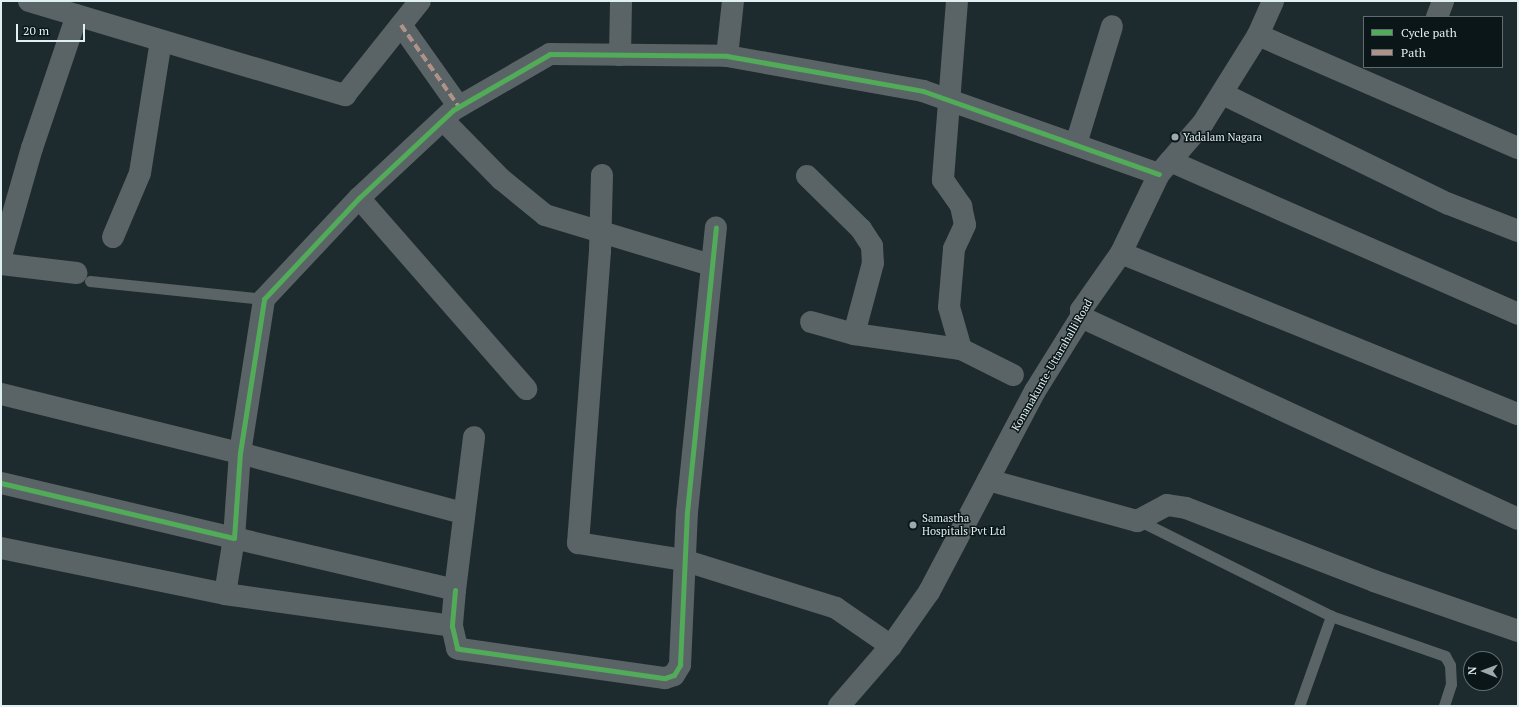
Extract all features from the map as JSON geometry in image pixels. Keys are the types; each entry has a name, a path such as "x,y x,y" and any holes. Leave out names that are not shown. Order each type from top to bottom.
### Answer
{"street":[{"path":"29,1 345,95 420,1"},
{"path":"620,55 621,1"},
{"path":"726,56 733,1"},
{"path":"957,1 943,180 961,206 965,225 954,249 949,306 961,349"},
{"name":"Konanakunte-Uttarahalli Road","path":"839,706 891,646 928,592 1035,391 1081,317 1081,310 1121,253 1164,168 1203,124 1223,94 1258,35 1273,1"},
{"path":"1438,16 1443,1"},
{"path":"1,256 32,148 77,15"},
{"path":"401,25 451,113 501,179 545,215 600,233 711,265"},
{"path":"1076,144 1112,26"},
{"path":"1258,35 1518,148"},
{"path":"113,237 140,173 161,40"},
{"path":"225,594 234,538 240,453 264,299 359,198 451,113 550,54 726,56 923,91 1076,144 1164,168 1518,314"},
{"path":"1223,94 1449,204 1518,231"},
{"path":"602,176 600,233 578,543 683,560 836,608 891,646"},
{"path":"807,176 861,229 872,246 873,263 854,334"},
{"path":"359,198 526,389"},
{"path":"474,438 462,513 452,626 457,648 664,678 674,675 680,665 683,560 711,265 716,227"},
{"path":"1121,253 1518,414"},
{"path":"1,264 83,277"},
{"path":"1081,317 1518,519"},
{"path":"811,322 854,334 961,349 1013,375"},
{"path":"1,394 240,453 462,513"},
{"path":"988,480 1140,521 1167,505 1186,508 1374,581 1518,631"},
{"path":"1,483 455,590"},
{"path":"1,548 225,594 452,626"}],"lane":[{"path":"83,277 264,299"},
{"path":"1140,521 1331,616 1445,656 1450,665 1451,684 1444,706"},
{"path":"1299,706 1331,616"}],"marked path":[{"path":"401,25 459,107"}],"cycle path":[{"path":"1,483 234,538 240,453 264,299 359,198 453,110 550,54 727,56 923,91 1159,174"},
{"path":"455,590 452,626 457,648 665,678 674,675 680,665 687,512 716,227"}],"place":[{"name":"Yadalam Nagara","path":"1175,137"},
{"name":"Samastha Hospitals Pvt Ltd","path":"913,525"}]}
